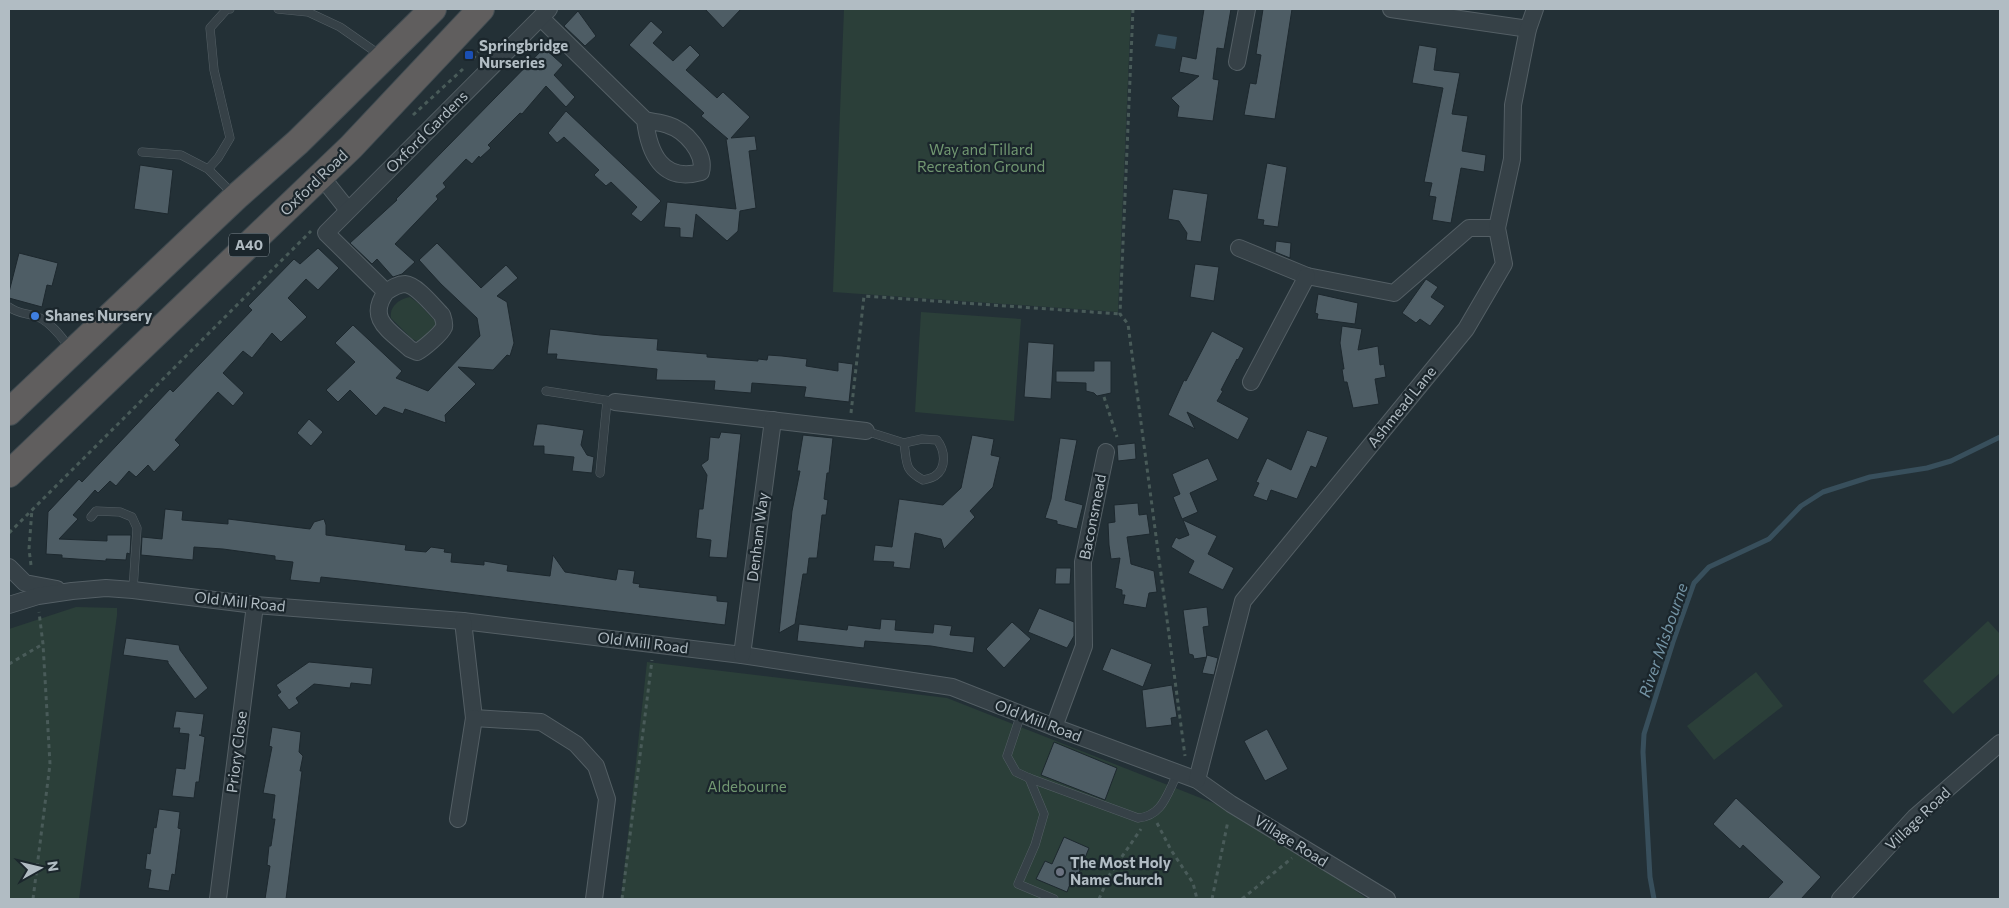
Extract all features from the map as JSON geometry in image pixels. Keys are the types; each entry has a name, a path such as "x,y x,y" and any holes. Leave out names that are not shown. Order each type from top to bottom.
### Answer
{"highway":[{"name":"A40","path":"9,412 236,197 298,142 433,9"},
{"name":"Oxford Road","path":"9,474 351,147 481,9"}],"street":[{"path":"1237,62 1247,9"},
{"path":"1391,9 1528,29"},
{"name":"Ashmead Lane","path":"1187,777 1242,601 1466,329 1504,264 1497,228 1512,159 1513,105 1528,29 1535,9"},
{"path":"545,13 645,120"},
{"name":"Oxford Gardens","path":"326,233 545,13"},
{"path":"321,176 348,210"},
{"path":"1239,248 1307,276 1394,292 1469,228 1497,228"},
{"path":"326,233 386,292"},
{"path":"1251,382 1307,276"},
{"path":"611,401 866,431"},
{"name":"Denham Way","path":"742,655 773,420"},
{"name":"Baconsmead","path":"1054,727 1084,646 1083,562 1106,452"},
{"name":"Old Mill Road","path":"9,567 26,583 72,591"},
{"name":"Old Mill Road","path":"9,604 38,596 106,588 255,604 463,621 742,655 952,686 1187,777"},
{"name":"Priory Close","path":"218,899 255,604"},
{"path":"458,819 474,718 463,621"},
{"path":"474,718 541,722 576,744 596,766 607,799 594,899"},
{"name":"Village Road","path":"1840,899 1915,817 2000,743"},
{"name":"Village Road","path":"1187,777 1386,899"}],"lane":[{"path":"208,169 218,158 230,138 214,70 210,28 227,9 230,9"},
{"path":"278,9 308,12 332,23 384,58"},
{"path":"142,152 182,155 208,169 236,197"},
{"path":"9,307 16,313 41,318 56,331 73,352"},
{"path":"546,391 611,401 600,474"},
{"path":"866,431 904,443 922,439 937,440 943,448 944,457 941,469 935,477 924,480 912,474 908,466 904,443"},
{"path":"91,516 96,511 120,512 132,516 137,528 133,590"},
{"path":"1021,714 1007,756 1016,772 1029,778 1138,818 1151,816 1158,812 1187,777"},
{"path":"1029,778 1044,814 1035,846 1018,884 1054,899"}],"path":[{"path":"1133,9 1120,314 1128,324 1187,777"},
{"path":"472,61 482,47 500,57"},
{"path":"407,120 465,68"},
{"path":"9,533 315,227 326,233"},
{"path":"849,429 864,296 1120,314"},
{"path":"1104,397 1117,437"},
{"path":"32,508 28,549 30,563 33,568"},
{"path":"33,899 50,764 43,644 38,596"},
{"path":"9,664 43,644"},
{"path":"622,899 654,644"},
{"path":"1212,899 1231,804"},
{"path":"1099,899 1110,874 1151,816 1193,883 1197,899"},
{"path":"1242,899 1304,848"}],"green space":[{"name":"Way and Tillard Recreation Ground","path":"844,9 1131,9 1118,312 833,292"},
{"path":"410,297 436,322 436,328 419,342 412,339 391,318 393,307"},
{"path":"921,312 1021,319 1014,421 915,412"},
{"path":"76,607 117,608 79,899 9,899 9,629"},
{"path":"1988,621 2000,634 2000,673 1953,714 1923,681"},
{"name":"Aldebourne","path":"647,662 947,698 1259,821 1367,899 621,899"},
{"path":"1756,672 1783,706 1714,760 1687,726"}],"water":[{"path":"1158,34 1177,37 1175,49 1155,46"}],"building":[{"path":"705,9 741,9 723,28"},
{"path":"1204,9 1231,9 1224,49 1217,48 1213,79 1219,80 1213,121 1177,117 1179,106 1171,98 1199,76 1179,72 1182,56 1196,59"},
{"path":"1263,9 1292,9 1275,119 1244,115 1250,83 1256,84 1261,55 1256,54"},
{"path":"578,11 596,36 585,46 564,26"},
{"path":"651,21 663,32 653,43 673,61 690,45 700,55 686,70 717,98 723,92 750,117 731,138 755,136 757,150 749,151 756,208 740,211 738,231 727,241 696,214 693,238 680,237 680,228 664,227 667,202 736,209 726,139 728,139 701,116 704,113 629,45"},
{"path":"1419,45 1437,48 1434,70 1460,73 1452,114 1468,116 1462,151 1486,155 1484,172 1461,168 1451,223 1432,220 1436,197 1429,196 1432,183 1424,182 1443,88 1412,83"},
{"path":"544,48 563,65 554,75 575,97 566,107 546,86 522,114 520,113 488,145 491,148 480,158 479,156 472,164 466,159 443,183 446,187 436,196 438,199 395,244 415,262 402,274 393,277 377,259 372,264 350,243 397,200"},
{"path":"566,111 661,201 641,222 631,214 637,207 611,182 606,186 594,175 599,170 564,137 557,143 548,133"},
{"path":"1267,163 1287,167 1278,227 1263,225 1264,220 1257,219"},
{"path":"140,165 173,170 168,214 134,209"},
{"path":"1173,189 1208,194 1201,242 1186,240 1187,233 1179,221 1168,219"},
{"path":"1276,241 1291,243 1290,258 1275,252"},
{"path":"437,243 481,288 506,265 518,278 497,296 507,302 514,343 510,356 507,355 493,370 458,367 476,384 445,415 446,423 405,409 403,414 384,407 376,416 350,390 338,402 326,390 355,362 335,343 353,325 402,371 396,378 428,391 480,336 477,318 419,260"},
{"path":"318,248 339,268 318,290 306,279 288,298 307,317 281,342 272,333 252,358 243,351 223,373 244,393 233,406 218,392 175,440 180,445 154,472 148,465 136,477 129,471 116,486 110,481 98,493 95,490 73,515 78,519 59,539 107,541 107,535 131,535 130,554 127,553 126,560 106,559 106,561 62,558 62,555 46,554 48,512 79,479 82,482 170,389 173,392 252,310 248,306 294,259 300,264"},
{"path":"19,253 58,263 52,286 47,285 42,307 9,298"},
{"path":"1195,264 1219,267 1214,301 1190,297"},
{"path":"1426,279 1438,287 1431,297 1445,306 1430,326 1420,319 1416,323 1402,313"},
{"path":"1318,294 1358,303 1355,324 1317,319 1318,314 1315,313"},
{"path":"1342,326 1362,329 1358,350 1378,346 1380,365 1384,364 1386,377 1375,379 1379,404 1353,408 1347,382 1344,382 1342,369 1344,369 1340,343"},
{"path":"550,329 658,339 657,350 707,354 707,357 758,361 758,359 767,360 768,355 782,356 807,359 806,366 838,371 838,362 853,364 849,402 804,397 806,387 752,383 751,393 714,390 715,381 656,380 657,369 556,359 557,354 547,354"},
{"path":"1212,331 1244,348 1217,401 1249,418 1238,440 1187,412 1195,429 1168,415 1184,380 1186,381"},
{"path":"1028,342 1054,344 1051,399 1024,397"},
{"path":"1094,361 1111,361 1111,393 1097,396 1086,391 1086,383 1056,382 1056,371 1094,371"},
{"path":"309,419 323,432 311,446 297,433"},
{"path":"537,424 584,430 581,445 587,455 594,457 592,473 572,471 574,457 544,454 544,446 533,446"},
{"path":"1307,430 1328,437 1316,468 1311,466 1297,499 1271,490 1267,501 1253,496 1259,483 1256,482 1267,458 1291,470"},
{"path":"721,432 741,434 727,558 709,557 711,540 696,538 699,509 703,509 707,475 701,465 708,460 710,437 719,438"},
{"path":"803,435 833,438 824,499 828,500 826,515 822,515 817,558 809,558 807,574 803,574 795,624 779,633 792,511 800,471 797,471"},
{"path":"972,435 994,439 991,455 1000,457 993,487 970,511 975,517 944,549 941,539 915,533 910,569 893,567 894,562 873,561 875,545 892,547 899,499 943,505 961,488"},
{"path":"1060,438 1077,440 1065,500 1083,505 1077,529 1057,524 1057,521 1045,518 1051,499"},
{"path":"1135,443 1136,459 1118,461 1117,445"},
{"path":"1208,458 1218,480 1190,493 1198,512 1182,519 1173,497 1180,494 1172,474"},
{"path":"1138,503 1139,515 1147,514 1150,534 1127,537 1131,564 1154,571 1157,592 1149,593 1146,608 1123,604 1125,595 1122,595 1122,590 1115,588 1120,558 1111,559 1109,545 1108,523 1115,522 1114,505"},
{"path":"165,509 183,511 182,520 228,524 228,519 310,529 314,522 324,519 326,535 406,545 405,550 426,552 431,547 445,549 444,552 452,553 451,562 484,565 484,561 508,565 507,571 550,576 553,555 565,572 616,580 618,569 635,571 633,583 640,584 639,587 717,596 717,601 728,602 725,625 321,577 320,583 290,580 293,562 275,560 275,556 223,549 194,547 193,560 141,555 142,537 162,539"},
{"path":"1183,520 1217,536 1208,554 1234,568 1223,590 1188,573 1194,561 1171,547 1176,537 1179,539 1189,535"},
{"path":"1056,568 1071,568 1070,584 1055,584"},
{"path":"1207,607 1209,626 1203,627 1207,657 1194,659 1193,655 1189,654 1183,610"},
{"path":"1039,608 1074,622 1074,636 1067,648 1028,632"},
{"path":"881,619 896,620 895,630 933,633 934,624 952,626 950,635 975,637 973,653 931,646 865,641 864,648 797,641 799,624 847,630 848,625 880,629"},
{"path":"1012,622 1031,639 1004,668 986,649"},
{"path":"126,638 179,645 180,650 208,688 195,699 168,661 123,655"},
{"path":"1111,648 1152,664 1143,687 1102,670"},
{"path":"1207,655 1218,658 1214,675 1202,673"},
{"path":"309,662 373,668 371,685 351,683 350,688 314,684 296,698 299,703 289,710 277,695 281,692 276,685"},
{"path":"1172,685 1177,717 1171,718 1172,725 1146,728 1142,690"},
{"path":"176,711 204,714 201,735 199,735 205,737 199,782 196,782 194,798 172,796 176,768 185,769 189,734 179,733 180,728 173,728"},
{"path":"272,727 301,732 299,752 303,756 286,899 265,899 270,866 267,865 269,846 271,846 275,819 272,819 275,795 263,793 272,747 269,746"},
{"path":"1267,729 1288,769 1265,781 1244,741"},
{"path":"1054,742 1117,768 1105,800 1041,775"},
{"path":"1736,798 1821,877 1801,899 1767,899 1783,882 1743,845 1740,849 1713,824"},
{"path":"159,809 180,812 178,828 181,829 175,875 172,874 169,891 148,888 151,870 145,869 147,853 150,854"},
{"name":"The Most Holy Name Church","path":"1064,837 1089,848 1074,885 1070,884 1067,892 1036,879 1045,861 1052,864"}],"waterway":[{"name":"River Misbourne","path":"1654,899 1650,877 1643,752 1644,734 1694,583 1709,567 1769,539 1801,506 1823,492 1870,477 1927,468 1951,461 2000,437"}],"place":[{"name":"Springbridge Nurseries","path":"469,55"},
{"name":"Shanes Nursery","path":"35,316"},
{"name":"The Most Holy Name Church","path":"1060,872"}]}
